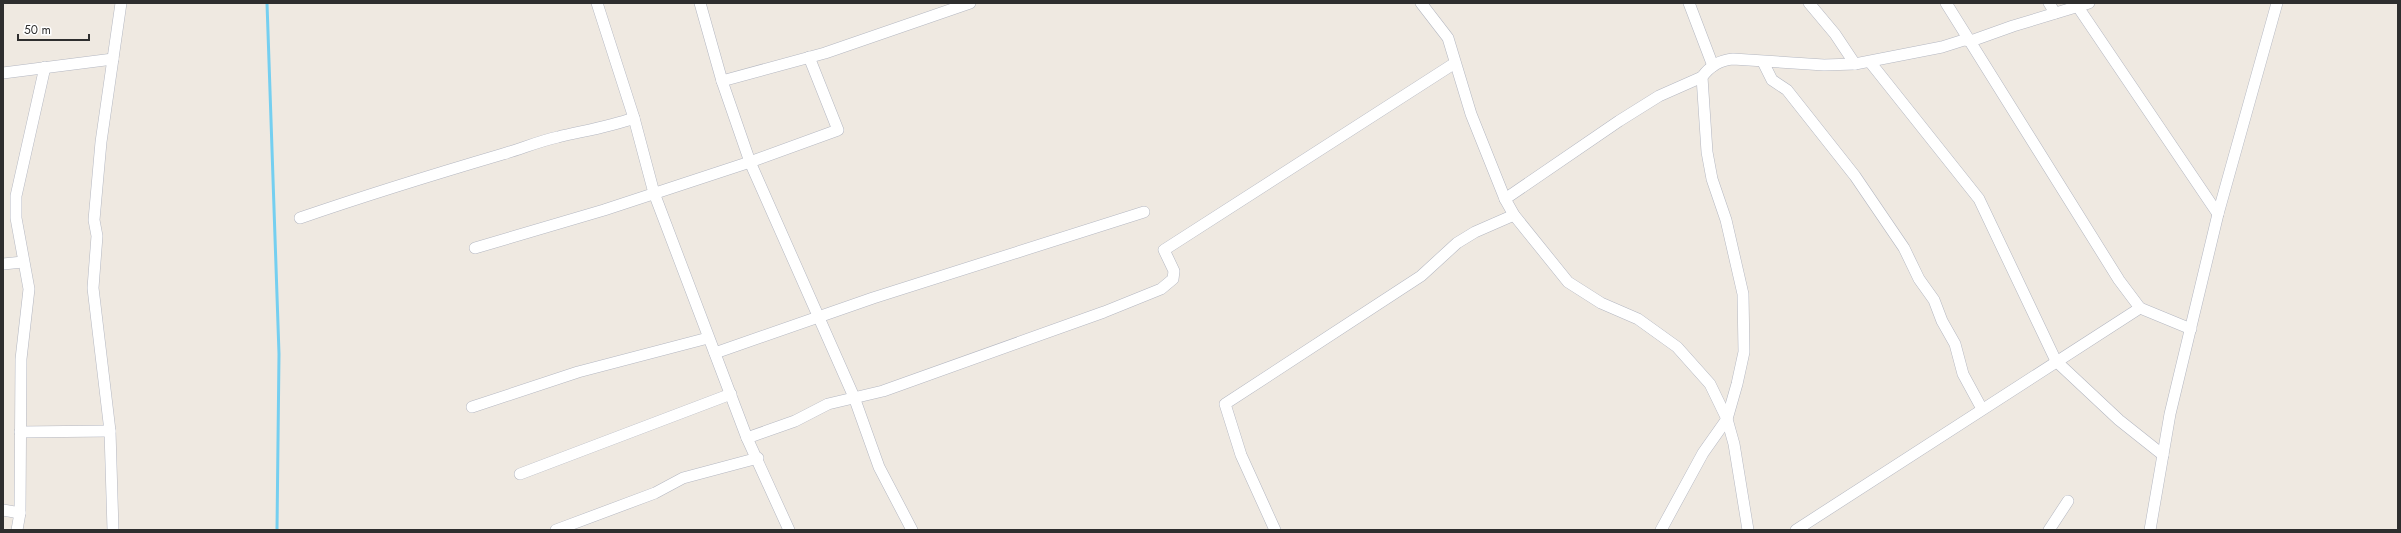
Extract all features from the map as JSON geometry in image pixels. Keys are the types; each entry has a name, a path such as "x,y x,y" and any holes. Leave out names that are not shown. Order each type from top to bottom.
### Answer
{"street":[{"path":"113,530 110,431 93,288 97,236 94,220 100,150 120,3"},
{"path":"597,3 634,118 654,193 747,438 758,458 786,529"},
{"path":"700,3 722,81 750,162 854,397 878,467 912,530"},
{"path":"722,81 809,57 970,3"},
{"path":"1421,3 1448,38 1471,114 1505,199 1514,215 1568,282 1601,302 1638,319 1677,347 1710,384 1727,419 1734,444 1748,530"},
{"path":"1689,3 1713,66"},
{"path":"1809,3 1835,34 1855,64"},
{"path":"1946,3 2110,267 2140,308 2191,329"},
{"path":"2049,3 2055,13"},
{"path":"2150,530 2170,414 2218,214 2277,3"},
{"path":"1505,199 1619,121 1659,96 1702,77 1713,66 1724,59 1824,65 1870,62 1942,47 1964,40 1971,41 2083,5 2218,214"},
{"path":"475,248 750,162 838,130 809,57"},
{"path":"3,73 113,59"},
{"path":"1763,62 1772,80 1786,90 1855,176 1904,248 1919,279 1934,300 1942,321 1955,344 1963,374 1982,409"},
{"path":"1870,62 1979,199 2056,360 2119,420 2163,455"},
{"path":"747,438 795,421 828,404 883,391 1097,314 1161,289 1173,279 1174,271 1164,250 1455,63"},
{"path":"17,530 20,513 22,359 28,317 29,289 16,218 16,196 45,68"},
{"path":"1661,530 1703,453 1727,419 1744,352 1743,294 1726,220 1712,179 1708,158 1702,77"},
{"path":"300,218 330,207 386,191 435,173 530,147 556,137 607,128 634,118"},
{"path":"715,353 818,316 1144,212"},
{"path":"1275,530 1240,455 1225,404 1421,276 1457,243 1475,232 1514,215"},
{"path":"3,264 23,262"},
{"path":"1796,530 1982,409 2009,394 2056,360 2140,308"},
{"path":"472,408 578,372 708,338"},
{"path":"520,474 731,394"},
{"path":"20,432 110,431"},
{"path":"556,530 656,493 682,478 758,458"},
{"path":"2049,530 2068,501"},
{"path":"3,510 20,513"}],"waterway":[{"path":"267,3 279,354 277,530"}]}
